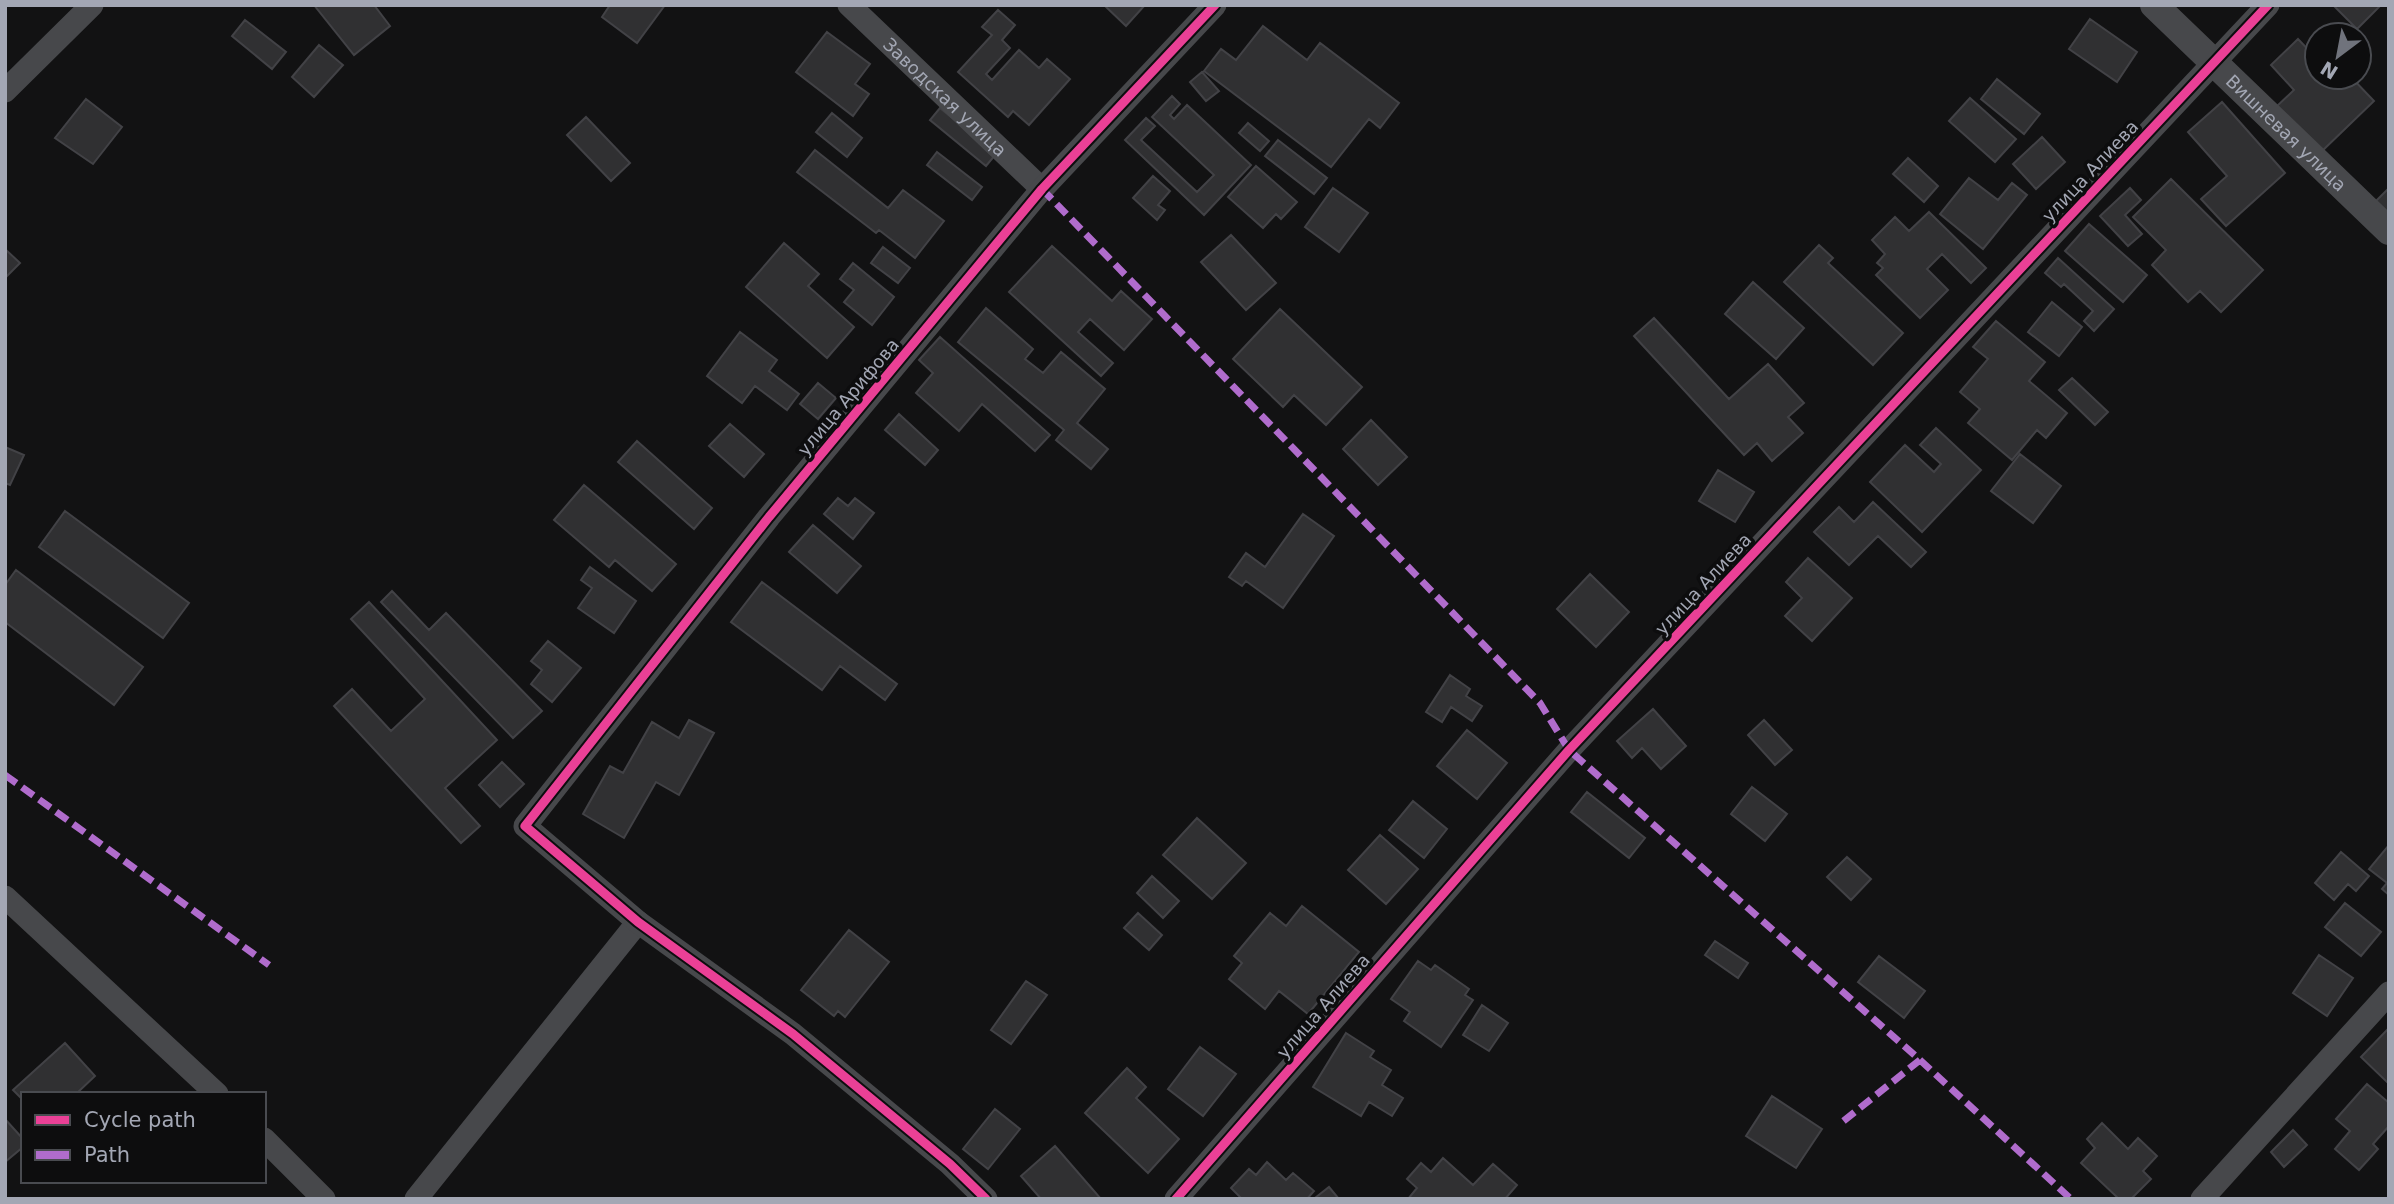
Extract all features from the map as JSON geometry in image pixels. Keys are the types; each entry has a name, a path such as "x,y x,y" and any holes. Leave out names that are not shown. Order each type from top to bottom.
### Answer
{"street":[{"path":"5,91 92,5"},
{"name":"Заводская улица","path":"849,5 1042,189"},
{"name":"улица Арифова","path":"638,922 526,826 769,517 1042,189 1215,5"},
{"name":"Вишневая улица","path":"2154,5 2389,231"},
{"name":"улица Алиева","path":"1175,1199 1569,750 2268,5"},
{"path":"5,897 215,1092"},
{"path":"416,1199 638,922 793,1034 950,1164 986,1199"},
{"path":"2202,1199 2389,993"},
{"path":"266,1141 324,1199"}],"building":[{"path":"314,5 374,5 390,26 354,55"},
{"path":"610,5 665,5 637,43 602,17"},
{"path":"1104,5 1145,5 1126,26"},
{"path":"2333,5 2381,5 2365,21 2349,21"},
{"path":"998,10 1015,25 1002,40 1010,48 986,74 992,80 1019,50 1039,68 1047,59 1070,79 1029,125 1013,111 1008,117 958,72 992,35 982,27"},
{"path":"2090,19 2137,52 2117,82 2069,49"},
{"path":"245,20 286,52 272,69 232,36"},
{"path":"1263,26 1307,60 1320,43 1399,103 1380,128 1369,119 1331,167 1204,71 1221,49 1236,60"},
{"path":"827,32 870,64 855,84 869,94 853,116 796,72"},
{"path":"2298,39 2303,44 2303,91 2364,91 2374,101 2320,153 2276,107 2294,90 2271,65"},
{"path":"319,45 343,65 314,97 292,77"},
{"path":"1202,72 1219,91 1206,101 1190,82"},
{"path":"1997,79 2040,114 2024,134 1981,99"},
{"path":"1172,96 1180,104 1170,115 1174,119 1187,105 1251,165 1204,215 1125,140 1146,118 1155,126 1141,140 1197,192 1214,175 1152,117"},
{"path":"1970,98 2016,139 1995,162 1949,121"},
{"path":"86,99 122,127 93,164 55,138"},
{"path":"2222,102 2285,173 2226,226 2201,199 2227,176 2188,132"},
{"path":"940,108 996,154 986,166 930,120"},
{"path":"832,113 862,138 847,157 816,132"},
{"path":"586,117 630,163 611,181 567,135"},
{"path":"1248,123 1269,141 1260,151 1239,133"},
{"path":"2042,137 2065,162 2036,189 2013,164"},
{"path":"1278,140 1327,178 1314,194 1265,156"},
{"path":"815,150 888,208 903,190 944,221 915,258 879,230 876,233 797,172"},
{"path":"937,152 982,187 972,200 927,165"},
{"path":"1908,158 1938,186 1924,202 1893,174"},
{"path":"1256,166 1297,202 1281,219 1276,214 1263,228 1228,197"},
{"path":"1153,176 1170,191 1158,205 1165,210 1157,220 1133,198"},
{"path":"1969,178 1998,200 2012,183 2027,195 1983,249 1940,214"},
{"path":"2171,179 2263,270 2221,312 2200,291 2188,302 2152,265 2166,250 2133,217"},
{"path":"1333,188 1368,213 1339,252 1305,227"},
{"path":"2130,188 2141,200 2125,215 2142,234 2128,246 2100,216"},
{"path":"2389,188 2389,214 2375,202"},
{"path":"1929,212 1986,268 1971,283 1942,254 1927,269 1948,290 1920,318 1876,275 1883,268 1877,263 1885,254 1872,240 1895,217 1909,231"},
{"path":"2089,224 2147,275 2123,302 2065,251"},
{"path":"1231,235 1276,283 1246,310 1201,262"},
{"path":"784,243 819,274 808,286 854,327 827,358 746,287"},
{"path":"1819,245 1833,258 1828,263 1903,333 1873,365 1784,282"},
{"path":"1052,246 1112,301 1121,291 1152,319 1124,350 1090,319 1078,332 1113,363 1101,376 1009,292"},
{"path":"883,247 910,268 898,283 871,263"},
{"path":"5,249 20,263 5,278"},
{"path":"2058,258 2114,309 2094,331 2084,321 2093,311 2064,284 2061,287 2045,273"},
{"path":"853,263 894,297 872,325 844,302 854,290 840,279"},
{"path":"1753,282 1804,328 1776,359 1725,314"},
{"path":"2052,302 2082,327 2059,356 2028,332"},
{"path":"986,308 1033,349 1025,359 1043,373 1061,352 1105,389 1077,423 1108,449 1091,469 1056,440 1064,430 958,342"},
{"path":"1280,309 1362,387 1326,425 1294,395 1283,407 1233,359"},
{"path":"1654,318 1729,399 1768,364 1804,403 1788,417 1803,433 1772,461 1757,443 1744,455 1634,336"},
{"path":"1996,321 2045,362 2029,381 2067,413 2046,438 2037,430 2012,460 1968,423 1980,409 1960,392 1988,359 1973,347"},
{"path":"740,332 777,360 769,371 799,394 787,410 755,386 742,403 707,376"},
{"path":"940,337 1050,435 1035,451 982,404 959,431 916,393 933,373 919,360"},
{"path":"2072,378 2108,412 2095,425 2059,390"},
{"path":"818,383 836,398 818,419 800,404"},
{"path":"899,414 938,450 925,465 885,430"},
{"path":"1371,420 1407,457 1378,485 1343,449"},
{"path":"730,424 764,454 744,477 709,446"},
{"path":"1936,428 1981,470 1922,532 1870,482 1905,445 1934,472 1941,464 1920,445"},
{"path":"637,441 712,508 694,529 618,462"},
{"path":"5,447 24,455 10,485 5,483"},
{"path":"2020,454 2061,486 2033,523 1991,491"},
{"path":"1718,470 1754,492 1735,522 1699,501"},
{"path":"584,485 676,564 652,591 615,560 609,567 554,520"},
{"path":"838,498 848,506 855,498 874,513 853,539 824,514"},
{"path":"1873,502 1926,552 1911,567 1878,536 1849,565 1814,532 1839,507 1854,522"},
{"path":"65,511 189,603 163,638 39,547"},
{"path":"1303,514 1334,536 1283,608 1246,581 1242,586 1229,577 1246,553 1265,567"},
{"path":"813,525 861,566 837,593 789,552"},
{"path":"1808,558 1852,598 1812,641 1785,616 1802,598 1786,582"},
{"path":"590,567 636,601 614,633 578,608 592,588 581,580"},
{"path":"16,570 143,667 114,705 5,622 5,585"},
{"path":"1590,574 1629,612 1596,647 1557,609"},
{"path":"762,582 897,684 885,700 840,666 822,690 731,622"},
{"path":"392,591 429,630 446,613 542,711 513,738 381,602"},
{"path":"369,602 497,740 445,788 480,826 461,843 334,706 352,689 391,731 425,699 351,619"},
{"path":"548,641 581,668 552,702 531,684 542,670 531,661"},
{"path":"1450,675 1470,689 1466,696 1482,706 1472,721 1451,707 1442,722 1426,712"},
{"path":"1653,709 1686,746 1661,769 1642,748 1632,758 1617,741"},
{"path":"689,720 714,733 679,795 656,782 624,838 583,814 610,766 623,773 652,722 679,738"},
{"path":"1764,720 1792,750 1775,765 1748,735"},
{"path":"1467,730 1507,763 1477,799 1437,766"},
{"path":"502,762 524,784 500,807 479,785"},
{"path":"1752,787 1787,814 1765,841 1731,814"},
{"path":"1587,792 1645,838 1629,858 1571,812"},
{"path":"1413,801 1447,829 1424,858 1389,830"},
{"path":"1197,818 1246,863 1212,899 1163,855"},
{"path":"1380,835 1418,869 1386,904 1348,870"},
{"path":"2389,845 2389,895 2382,889 2387,883 2369,869"},
{"path":"2341,852 2369,876 2356,891 2348,884 2334,900 2315,883"},
{"path":"1847,857 1871,879 1851,900 1827,877"},
{"path":"1152,876 1179,901 1163,918 1137,893"},
{"path":"2345,903 2381,932 2361,956 2325,927"},
{"path":"1302,906 1359,952 1308,1014 1279,991 1265,1009 1229,979 1242,963 1234,956 1270,913 1286,926"},
{"path":"1138,913 1162,935 1149,950 1124,928"},
{"path":"849,930 889,962 845,1017 838,1011 834,1016 801,990"},
{"path":"1715,941 1748,963 1738,978 1705,955"},
{"path":"2319,955 2353,978 2327,1016 2293,993"},
{"path":"1879,956 1925,991 1904,1018 1858,982"},
{"path":"1418,961 1431,970 1435,965 1469,989 1465,995 1473,1000 1441,1047 1404,1021 1410,1012 1391,999"},
{"path":"1026,981 1047,995 1011,1044 991,1030"},
{"path":"1482,1005 1508,1023 1489,1051 1463,1035"},
{"path":"2387,1030 2389,1032 2389,1084 2361,1057"},
{"path":"1346,1033 1374,1051 1370,1057 1391,1070 1382,1085 1403,1098 1392,1116 1369,1102 1361,1116 1313,1087"},
{"path":"65,1043 95,1076 78,1092 21,1092 21,1098 13,1090"},
{"path":"1200,1047 1236,1074 1203,1116 1168,1089"},
{"path":"1127,1068 1146,1087 1136,1098 1179,1139 1148,1173 1085,1113"},
{"path":"2367,1084 2389,1103 2389,1126 2373,1144 2378,1149 2359,1170 2335,1149 2350,1131 2336,1119"},
{"path":"1772,1096 1822,1129 1796,1168 1746,1136"},
{"path":"995,1109 1020,1129 988,1169 963,1149"},
{"path":"5,1119 21,1137 21,1149 5,1162"},
{"path":"2102,1123 2128,1149 2138,1138 2157,1156 2143,1171 2151,1179 2131,1199 2119,1199 2081,1163 2095,1148 2087,1139"},
{"path":"2293,1130 2307,1145 2284,1167 2271,1152"},
{"path":"1055,1146 1101,1199 1041,1199 1021,1176"},
{"path":"1443,1158 1473,1185 1493,1164 1517,1185 1505,1199 1408,1199 1417,1188 1407,1179 1421,1163 1431,1172"},
{"path":"1267,1162 1286,1180 1293,1173 1314,1191 1307,1199 1242,1199 1231,1188 1249,1169 1256,1175"},
{"path":"1329,1187 1339,1199 1315,1199 1315,1198"}],"marked path":[{"path":"1042,189 1540,703 1569,750 1920,1060 1841,1123"},
{"path":"5,775 269,965"},
{"path":"1920,1060 2071,1199"}],"cycle path":[{"path":"986,1199 950,1164 793,1034 638,922 525,826 769,517 1042,189 1215,5"},
{"path":"1176,1199 1569,750 2268,5"}]}
